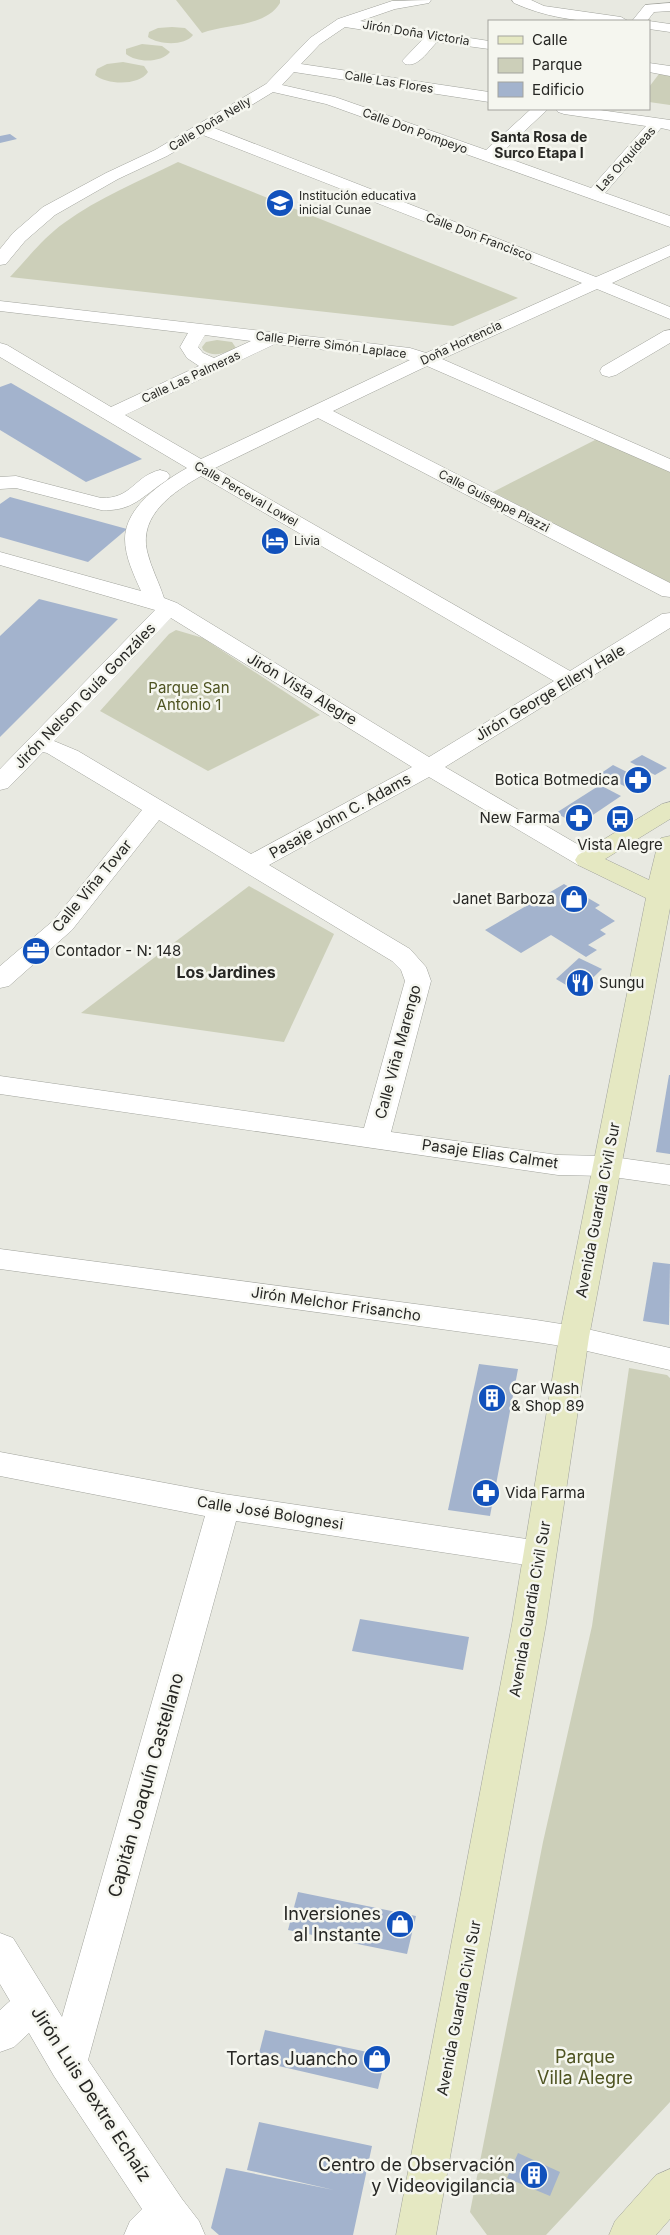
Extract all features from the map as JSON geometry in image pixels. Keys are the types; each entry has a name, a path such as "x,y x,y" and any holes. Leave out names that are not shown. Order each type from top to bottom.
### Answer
{"main road":[{"path":"587,860 670,810"},
{"name":"Avenida Guardia Civil Sur","path":"416,2235 490,1842 540,1554 574,1337 606,1166 665,897 670,843"},
{"path":"587,860 665,897"},
{"path":"628,2235 670,2189"}],"street":[{"name":"Calle Doña Nelly","path":"0,260 19,237 49,211 112,176 161,153 271,87 315,41 343,22 392,5 424,0"},
{"path":"519,0 541,10 614,20"},
{"path":"640,20 650,8 670,7"},
{"name":"Jirón Doña Victoria","path":"343,22 488,44"},
{"path":"650,25 670,28"},
{"path":"410,61 434,36"},
{"name":"Calle Las Flores","path":"290,67 488,97"},
{"path":"651,70 670,71"},
{"name":"Calle Don Pompeyo","path":"271,87 330,100 670,222"},
{"path":"424,101 436,89"},
{"path":"488,157 539,110"},
{"path":"571,110 664,124"},
{"path":"400,125 412,113"},
{"name":"Las Orquídeas","path":"595,194 664,124"},
{"name":"Calle Don Francisco","path":"203,128 597,283 670,314"},
{"name":"Doña Hortencia","path":"195,464 318,411 538,307 670,250"},
{"name":"Calle Pierre Simón Laplace","path":"0,306 410,354 426,359 670,466"},
{"path":"200,330 189,347 192,354 199,359 216,365"},
{"path":"609,371 670,334"},
{"name":"Calle Las Palmeras","path":"110,415 272,338"},
{"name":"Calle Perceval Lowel","path":"0,349 110,415 571,681"},
{"name":"Calle Guiseppe Piazzi","path":"318,411 670,591"},
{"path":"0,483 16,482 115,506 126,503 148,483 195,464"},
{"path":"162,605 137,554 134,541 139,521 160,495 195,464"},
{"name":"Jirón Vista Alegre","path":"0,558 162,605 429,767 587,860"},
{"name":"Jirón Nelson Guía Gonzáles","path":"0,783 38,744 162,605"},
{"name":"Jirón George Ellery Hale","path":"429,767 670,620"},
{"name":"Calle Viña Marengo","path":"0,1085 375,1138 418,981 413,967 401,956 70,756 55,748 38,744"},
{"name":"Pasaje John C. Adams","path":"250,865 429,767"},
{"name":"Calle Viña Tovar","path":"0,980 63,925 157,807"},
{"name":"Pasaje Elias Calmet","path":"375,1138 558,1165 606,1166 670,1175"},
{"name":"Jirón Melchor Frisancho","path":"0,1259 574,1337 670,1359"},
{"name":"Calle José Bolognesi","path":"0,1464 224,1507 540,1554"},
{"name":"Capitán Joaquín Castellano","path":"68,2063 224,1507"},
{"name":"Jirón Luis Dextre Echaíz","path":"0,1950 166,2228"},
{"path":"0,2034 34,2005"}],"green space":[{"path":"176,0 280,0 280,3 274,11 255,21 202,33"},
{"path":"158,28 185,28 193,35 189,39 178,43 159,42 148,37 149,32"},
{"path":"142,44 162,46 170,52 166,56 155,60 136,59 126,54 126,49"},
{"path":"123,62 144,66 148,72 144,77 130,82 107,81 95,75 97,69 107,64"},
{"path":"659,74 670,76 670,105 650,102 650,86"},
{"path":"178,162 518,298 453,326 10,277 49,235 77,214"},
{"path":"217,340 232,342 236,348 224,353 215,354 203,350 202,347 206,342"},
{"path":"597,439 670,471 670,586 493,492"},
{"name":"Parque San Antonio 1","path":"176,630 203,638 320,715 208,771 100,711 169,634"},
{"path":"249,886 334,934 284,1042 81,1013"},
{"name":"Parque Villa Alegre","path":"629,1368 667,1375 670,1378 670,2102 546,2235 487,2235 470,2212 543,1842 592,1626"}],"building":[{"path":"10,134 17,139 0,143 0,136"},
{"path":"11,383 142,459 86,482 0,430 0,387"},
{"path":"10,497 127,529 88,562 0,537 0,504"},
{"path":"39,599 118,619 0,737 0,636"},
{"path":"642,755 667,768 655,775 630,762"},
{"path":"613,765 645,781 632,790 600,774"},
{"path":"600,785 621,796 578,825 556,813"},
{"path":"564,884 600,905 595,908 615,921 600,930 606,934 588,945 597,950 586,957 551,935 521,953 485,930"},
{"path":"579,958 602,969 578,992 556,979"},
{"path":"670,1075 670,1154 656,1152"},
{"path":"653,1262 670,1264 669,1325 643,1321"},
{"path":"479,1364 518,1369 490,1516 448,1510"},
{"path":"360,1619 469,1637 463,1670 352,1651"},
{"path":"298,1892 416,1916 407,1954 288,1930"},
{"path":"265,2030 386,2056 378,2089 257,2061"},
{"path":"259,2122 372,2146 353,2235 219,2235 211,2228 226,2168 334,2190 247,2170"},
{"name":"Centro de Observación y Videovigilancia","path":"518,2153 560,2172 550,2196 507,2178"}],"place":[{"name":"Institución educativa inicial Cunae","path":"280,203"},
{"name":"Livia","path":"275,541"},
{"name":"Botica Botmedica","path":"638,780"},
{"name":"New Farma","path":"579,818"},
{"name":"Vista Alegre","path":"620,819"},
{"name":"Janet Barboza","path":"574,899"},
{"name":"Contador - N: 148","path":"36,951"},
{"name":"Sungu","path":"580,983"},
{"name":"Car Wash & Shop 89","path":"492,1398"},
{"name":"Vida Farma","path":"486,1493"},
{"name":"Inversiones al Instante","path":"400,1924"},
{"name":"Tortas Juancho","path":"377,2059"},
{"name":"Centro de Observación y Videovigilancia","path":"534,2175"}],"district":[{"name":"Santa Rosa de Surco Etapa I","path":"539,146"},
{"name":"Los Jardines","path":"226,972"}]}
